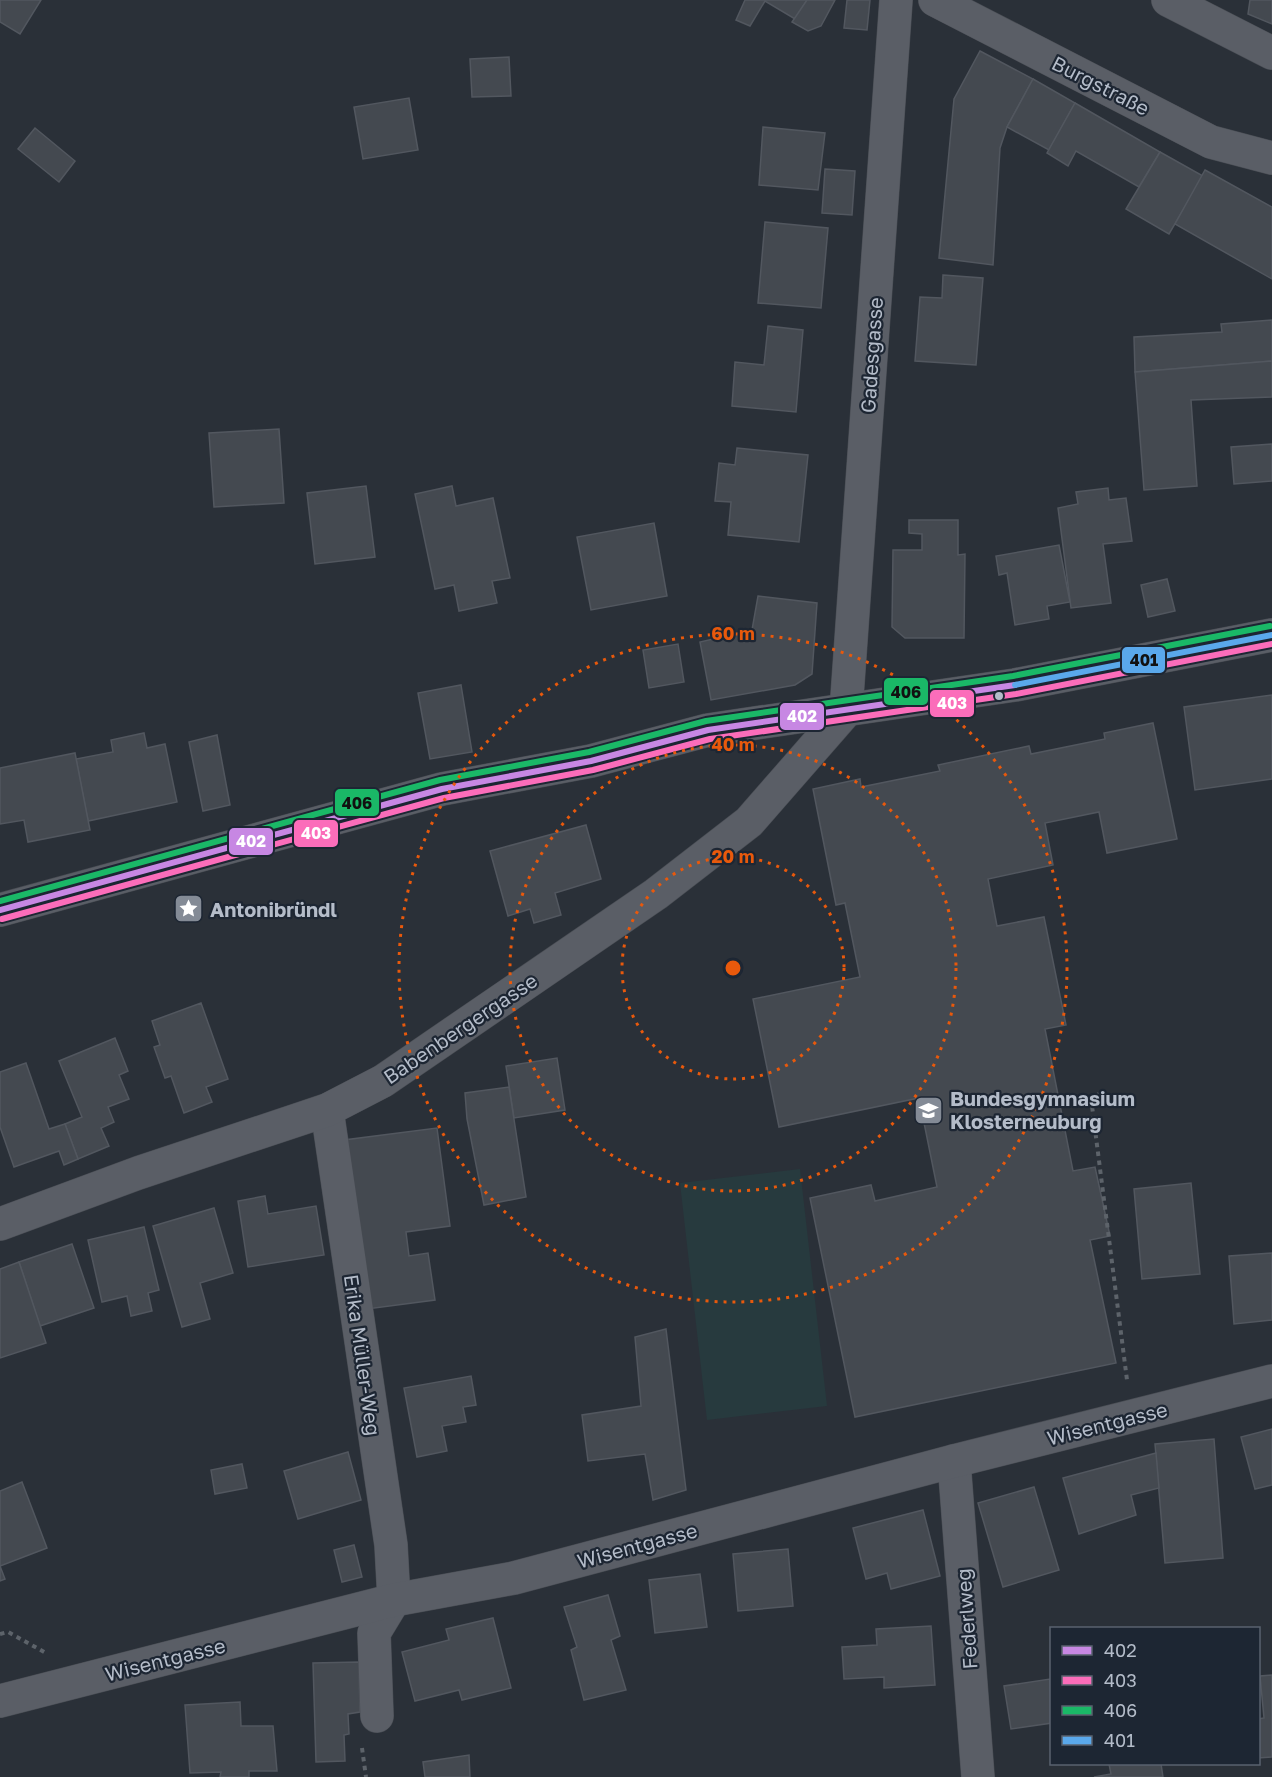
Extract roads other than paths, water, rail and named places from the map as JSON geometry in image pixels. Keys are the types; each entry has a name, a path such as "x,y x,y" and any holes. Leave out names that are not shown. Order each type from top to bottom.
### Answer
{"street":[{"name":"Gadesgasse","path":"846,711 896,0"},
{"name":"Burgstraße","path":"935,0 1211,141 1272,158"},
{"path":"1168,0 1272,53"},
{"path":"0,910 442,789 591,760 708,730 1015,685 1272,635"},
{"name":"Babenbergergasse","path":"0,1224 138,1173 327,1110 383,1081 656,894 749,822 846,711"},
{"name":"Erika Müller-Weg","path":"327,1110 391,1545 394,1600"},
{"name":"Wisentgasse","path":"0,1701 394,1600 514,1578 954,1461 1272,1381"},
{"name":"Federlweg","path":"954,1461 978,1777"},
{"path":"377,1716 374,1632 394,1600"}],"place":[{"name":"Antonibründl","path":"189,909"},
{"name":"Bundesgymnasium Klosterneuburg","path":"929,1110"}]}
